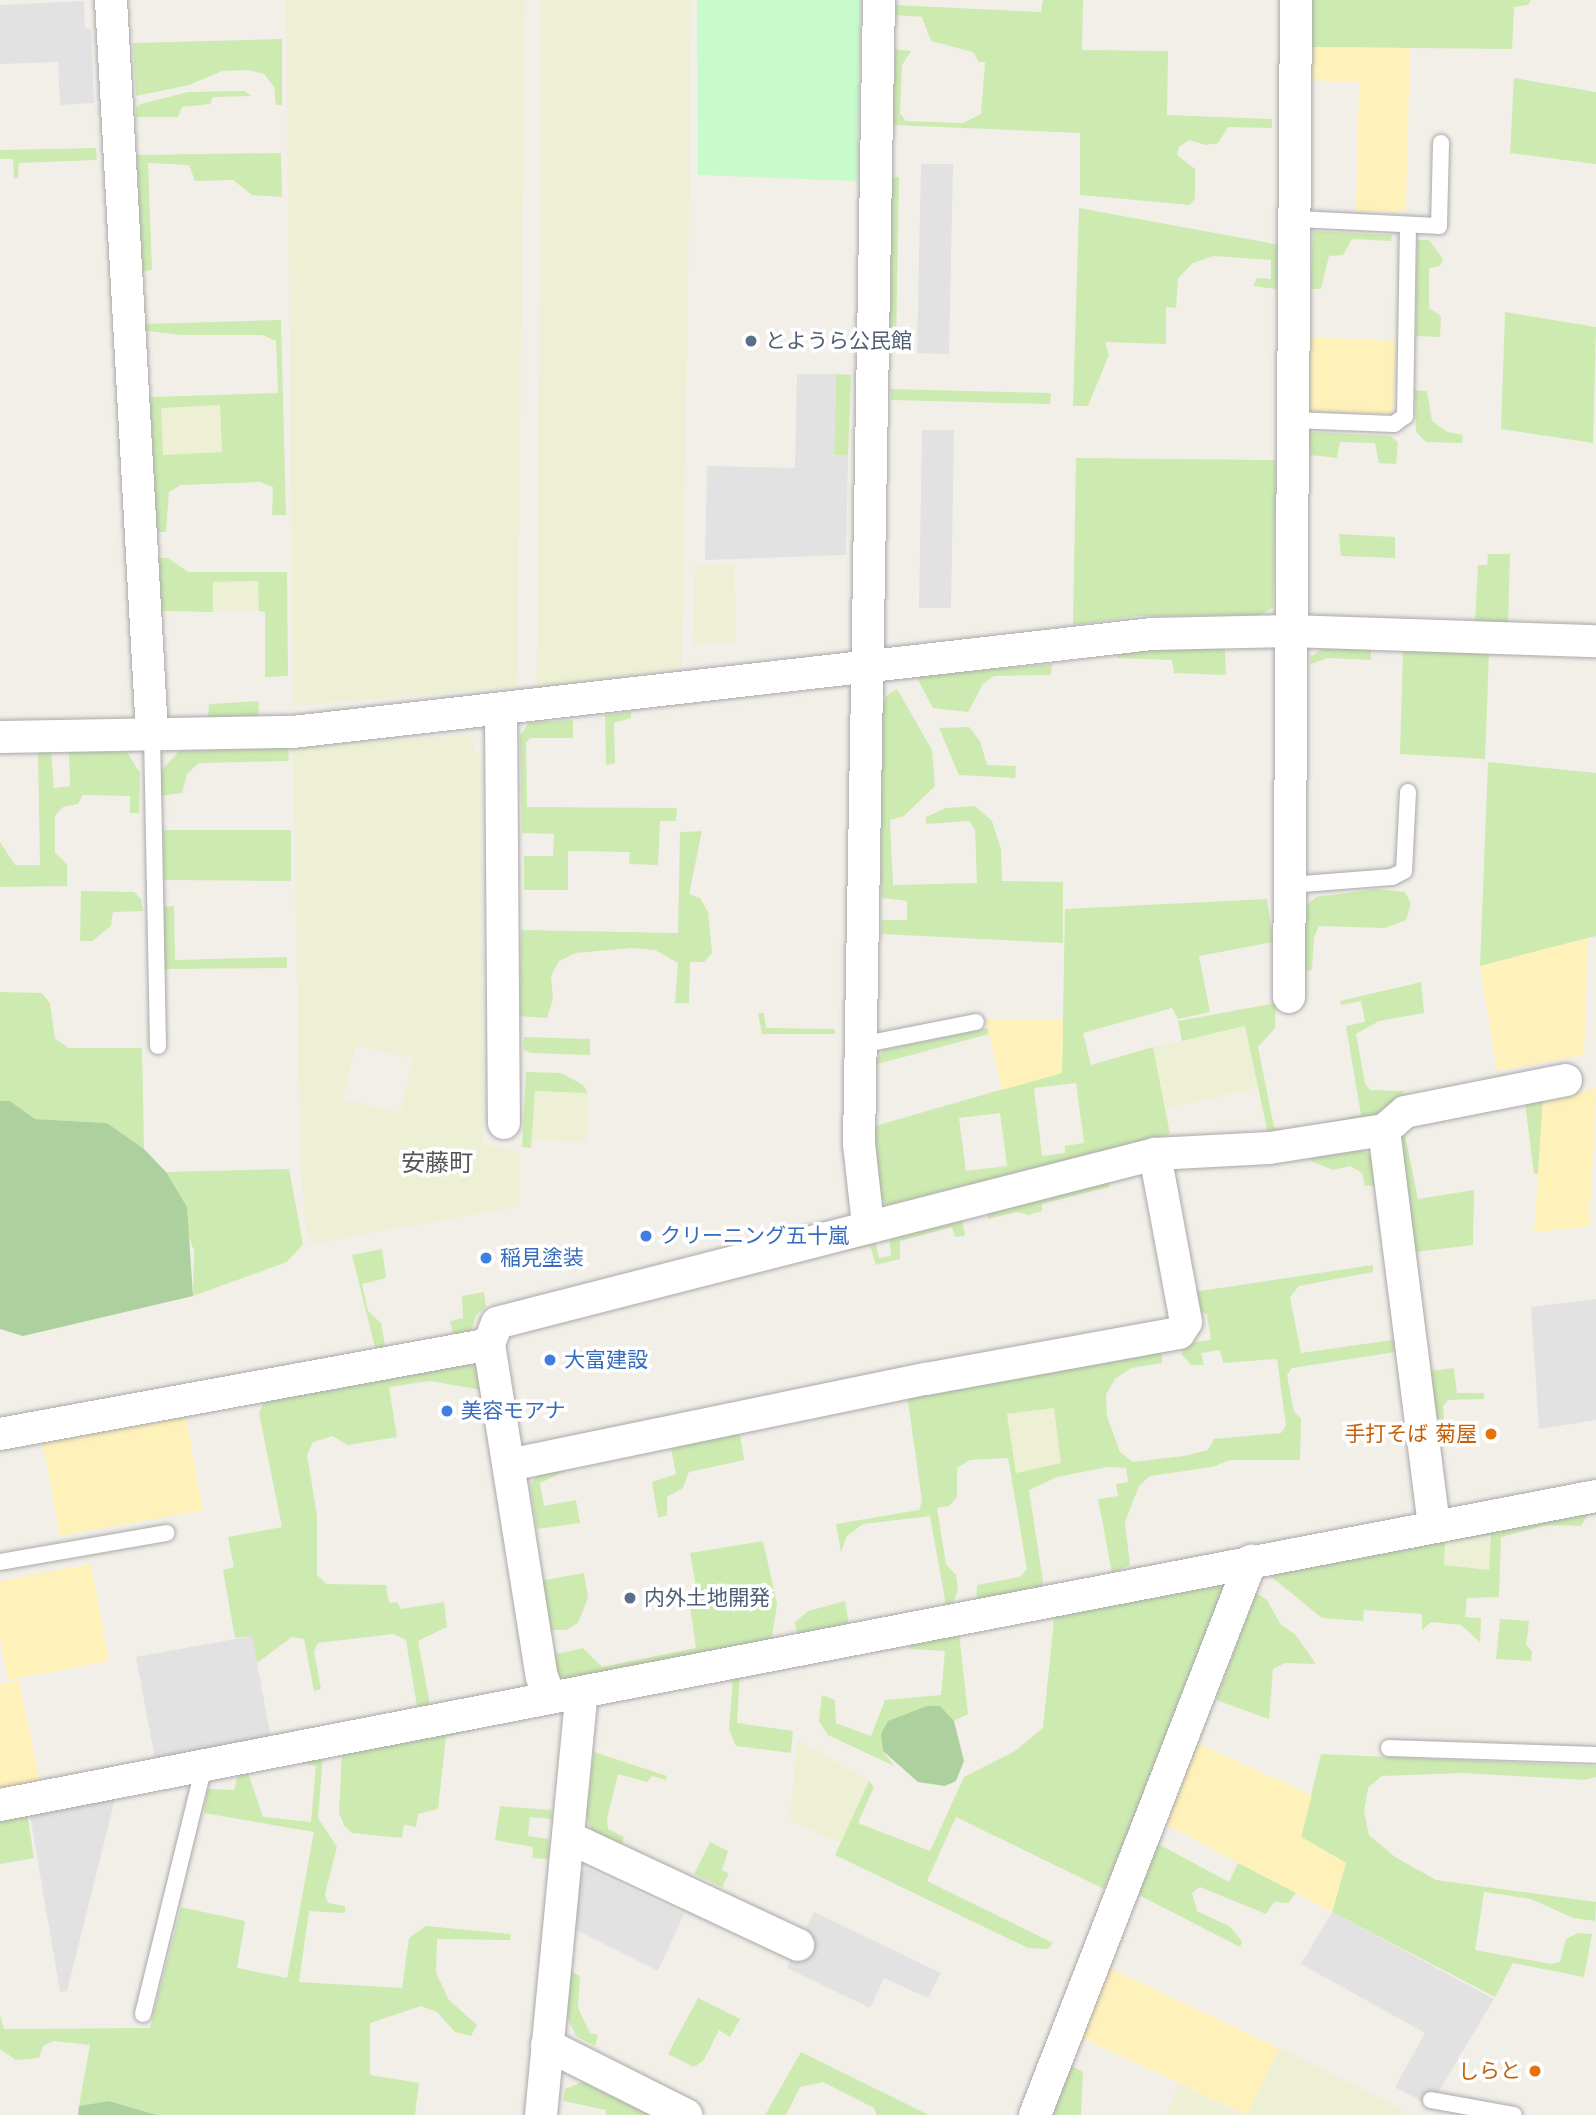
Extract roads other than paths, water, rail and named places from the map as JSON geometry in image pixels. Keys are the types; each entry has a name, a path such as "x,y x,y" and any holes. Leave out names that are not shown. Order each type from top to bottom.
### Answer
{"street":[{"path":"111,0 152,734"},
{"path":"869,1225 859,1144 864,664 879,0"},
{"path":"1289,997 1296,0"},
{"path":"0,737 293,732 864,664 1152,634 1290,631 1596,641"},
{"path":"501,709 504,1124"},
{"path":"550,1698 542,1677 489,1344 497,1324 869,1225 1155,1154 1269,1148 1384,1130 1405,1112 1566,1080"},
{"path":"1384,1130 1434,1526"},
{"path":"509,1465 926,1379 1179,1333 1186,1322 1155,1154"},
{"path":"0,1434 489,1344"},
{"path":"0,1805 1596,1496"},
{"path":"1035,2115 1251,1562"},
{"path":"541,2115 570,1838 582,1692"},
{"path":"570,1838 798,1945"},
{"path":"547,2045 686,2115"}],"lane":[{"path":"1296,219 1439,226 1441,143"},
{"path":"1293,420 1394,425 1405,416 1408,225"},
{"path":"152,734 158,1046"},
{"path":"1290,885 1392,877 1404,870 1408,792"},
{"path":"860,1045 976,1022"},
{"path":"0,1562 166,1533"},
{"path":"1389,1748 1596,1755"},
{"path":"142,2014 204,1765"},
{"path":"1431,2100 1514,2115"}],"place":[{"name":"とようら公民館","path":"751,341"},
{"name":"クリーニング五十嵐","path":"646,1236"},
{"name":"稲見塗装","path":"486,1258"},
{"name":"大富建設","path":"550,1360"},
{"name":"美容モアナ","path":"447,1411"},
{"name":"手打そば 菊屋","path":"1491,1434"},
{"name":"内外土地開発","path":"630,1598"},
{"name":"しらと","path":"1535,2071"}],"district":[{"name":"安藤町","path":"437,1164"}]}
